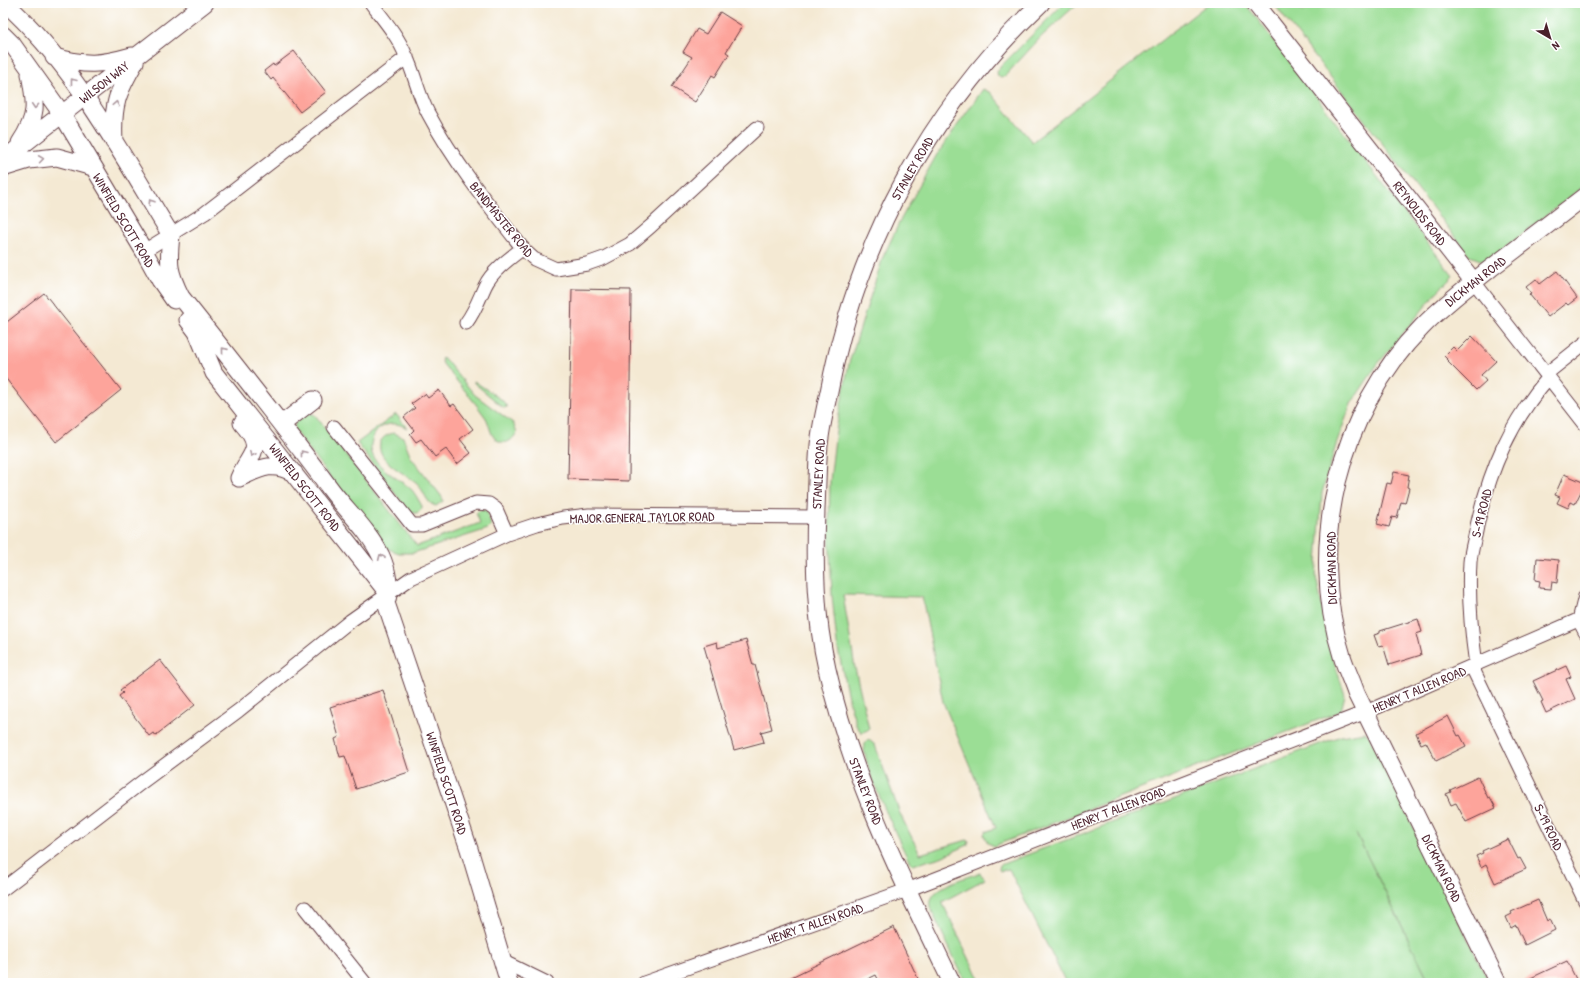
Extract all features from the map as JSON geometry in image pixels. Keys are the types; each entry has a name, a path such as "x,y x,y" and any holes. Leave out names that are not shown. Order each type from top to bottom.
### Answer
{"street":[{"path":"5,3 29,24 85,97 171,235 168,262 172,277 182,297 282,424 339,500 369,534 381,556 385,569 389,594"},
{"name":"WILSON WAY","path":"9,155 205,3"},
{"name":"BANDMASTER ROAD","path":"371,3 395,34 407,57 416,87 425,107 455,159 523,248 534,259 556,269 587,264 604,258 630,244 757,128"},
{"name":"STANLEY ROAD","path":"952,983 907,890 868,800 851,754 827,668 816,588 814,548 819,444 836,350 859,277 888,210 938,124 970,80 1013,31 1041,3"},
{"name":"REYNOLDS ROAD","path":"1255,3 1585,424"},
{"name":"WINFIELD SCOTT ROAD","path":"3,35 62,114 160,280 197,332 214,373 389,594 386,603 469,849 509,983"},
{"path":"54,57 78,64 95,64 112,62 138,55"},
{"path":"114,143 113,125 118,90 138,55"},
{"path":"144,251 205,213 407,57"},
{"path":"9,155 33,120 36,102 29,68"},
{"path":"3,168 29,160 57,157 93,167"},
{"name":"DICKMAN ROAD","path":"1498,983 1366,712 1342,656 1334,621 1329,585 1328,549 1331,513 1338,479 1348,445 1362,413 1398,353 1421,327 1447,303 1585,196"},
{"path":"466,323 476,309 485,285 508,260 523,248"},
{"name":"S-19 ROAD","path":"1585,343 1547,375 1516,421 1501,448 1482,502 1470,560 1470,607 1474,666 1585,901"},
{"path":"214,373 219,393 231,411 254,439 255,448 252,457 245,464 239,478 255,471 273,466 281,467 294,473"},
{"path":"282,424 314,400"},
{"path":"334,427 412,525 422,525 476,503 489,504 496,509 507,534"},
{"name":"MAJOR GENERAL TAYLOR ROAD","path":"3,888 136,786 238,711 350,622 411,578 507,534 537,524 563,518 589,515 816,517"},
{"path":"1585,596 1582,619 1585,632"},
{"name":"HENRY T ALLEN ROAD","path":"644,983 907,890 1366,712 1582,619"},
{"path":"306,908 365,983"},
{"path":"502,961 547,983"}],"green space":[{"path":"1064,3 1078,3 1041,37 1005,76 1001,78 998,76 997,72 1001,66"},
{"path":"1209,3 1245,3 1453,276 1437,292 1377,365 1351,404 1336,445 1322,493 1316,577 1332,655 1345,695 1341,711 994,846 988,843 984,835 985,832 996,828 943,702 922,597 843,595 855,668 869,729 862,733 857,727 848,698 837,644 832,596 829,531 830,481 836,430 849,363 883,257 901,219 936,156 983,89 991,93 1032,142"},
{"path":"1273,3 1297,3 1303,12 1315,3 1585,3 1585,185 1489,260 1480,260 1470,256"},
{"path":"443,357 475,395 513,423 517,432 511,440 500,442 495,438 491,433 486,418 443,364 441,359"},
{"path":"474,381 502,400 507,407 504,408 474,383"},
{"path":"309,413 315,415 417,546 480,523 476,513 482,509 487,511 491,526 488,529 413,553 399,553 383,547 294,430 295,423"},
{"path":"396,414 407,428 393,424 382,427 378,430 372,440 371,449 373,456 384,470 412,490 422,506 422,509 417,513 410,513 357,443"},
{"path":"394,433 403,437 411,457 442,497 443,501 436,506 427,500 417,483 393,466 383,456 380,450 380,443 386,436"},
{"path":"1365,732 1370,737 1489,983 1066,983 1009,869 1000,871 1000,865 1341,736"},
{"path":"869,740 875,745 900,814 920,854 967,840 969,841 968,845 941,857 913,865 909,861 897,837 868,767 864,743"},
{"path":"980,873 985,879 942,902 981,983 966,983 933,914 931,902 933,896 941,888"}],"building":[{"path":"720,12 742,26 726,52 729,54 715,77 712,75 695,102 672,87 692,57 683,52 697,29 706,34"},
{"path":"294,51 326,92 300,112 273,78 271,80 264,71 273,64 274,66"},
{"path":"1557,271 1577,298 1568,305 1566,303 1548,317 1529,294 1531,293 1526,287 1536,279 1540,284"},
{"path":"572,289 631,290 629,481 568,479"},
{"path":"44,293 121,390 56,442 3,375 3,325"},
{"path":"1472,336 1496,361 1481,375 1486,381 1476,390 1444,356 1453,347 1457,351"},
{"path":"439,390 451,406 454,404 473,429 460,439 471,453 457,464 446,449 435,457 421,439 416,442 410,434 414,430 404,417 415,408 411,404 425,394 428,398"},
{"path":"1394,472 1409,475 1407,487 1409,488 1405,503 1401,502 1397,518 1392,517 1389,527 1377,524 1387,483 1391,484"},
{"path":"1564,474 1585,483 1575,504 1571,502 1568,508 1557,503 1560,497 1555,495"},
{"path":"1537,558 1559,560 1557,583 1552,582 1551,589 1539,588 1540,581 1535,580"},
{"path":"1418,619 1422,632 1416,634 1421,655 1389,665 1383,645 1378,646 1374,635 1380,633 1380,631"},
{"path":"746,640 753,665 755,665 772,729 761,732 764,742 734,750 704,646 717,642 718,648"},
{"path":"160,660 195,705 156,735 153,733 149,736 119,696 123,693 120,690"},
{"path":"1566,666 1571,677 1566,679 1575,699 1546,713 1541,702 1543,701 1533,681"},
{"path":"383,690 409,772 356,789 345,756 340,757 335,739 339,737 330,707"},
{"path":"1448,716 1458,736 1460,735 1466,746 1436,761 1426,742 1421,744 1416,733"},
{"path":"1478,777 1488,798 1490,797 1496,808 1466,822 1456,803 1451,805 1446,794 1451,792 1450,790"},
{"path":"1508,839 1518,859 1520,858 1526,869 1495,883 1486,864 1481,867 1476,856 1483,853 1482,851"},
{"path":"1538,900 1547,921 1550,919 1555,930 1525,945 1516,925 1511,928 1506,917 1512,914 1511,912"},
{"path":"894,927 920,983 880,983 876,975 860,983 779,983"},
{"path":"1567,961 1578,983 1520,983"}]}
